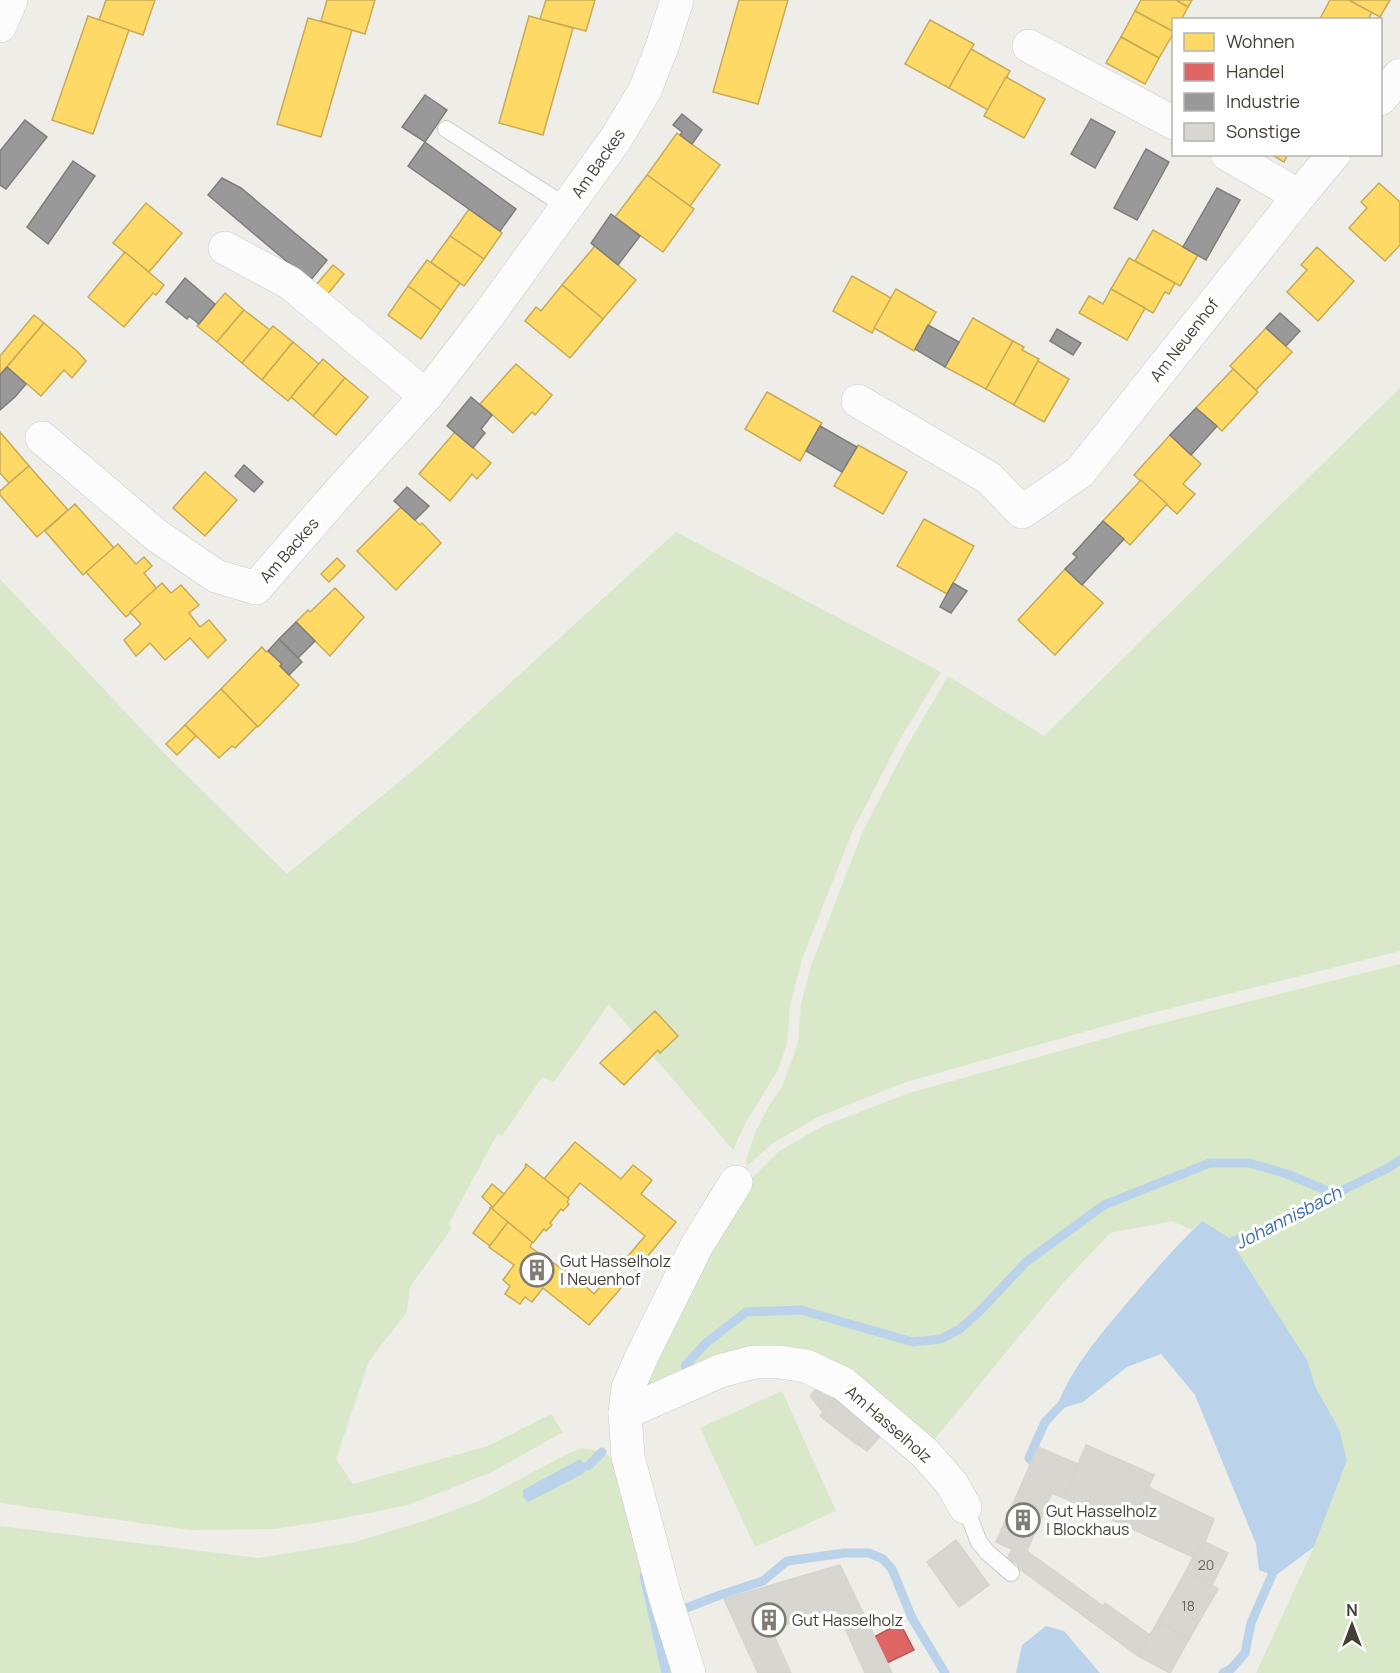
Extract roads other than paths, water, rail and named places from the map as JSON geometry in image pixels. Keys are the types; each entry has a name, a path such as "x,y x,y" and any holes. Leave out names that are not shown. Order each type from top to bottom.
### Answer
{"street":[{"path":"0,26 11,0"},
{"name":"Am Backes","path":"42,438 156,535 216,576 256,588 426,396 487,317 615,140 645,90 677,0"},
{"path":"1029,46 1172,122"},
{"path":"1382,97 1400,75"},
{"path":"1230,156 1299,196"},
{"name":"Am Neuenhof","path":"858,401 989,478 1022,512 1080,472 1332,156"},
{"path":"225,248 290,283 426,396"},
{"path":"689,1673 665,1596 628,1457 625,1413 628,1388 642,1356 697,1245 736,1182"},
{"name":"Am Hasselholz","path":"625,1413 720,1371 754,1362 780,1362 806,1366 844,1384 925,1453 952,1484 964,1507"}],"lane":[{"path":"446,129 567,207"},
{"path":"964,1507 979,1542 1011,1573"}],"water":[{"path":"1202,1221 1234,1241 1234,1246 1307,1360 1316,1388 1339,1429 1347,1460 1314,1547 1275,1576 1259,1570 1256,1544 1195,1395 1161,1354 1127,1367 1083,1402 1056,1410 1070,1380 1100,1336 1158,1267"},
{"path":"580,1459 588,1466 583,1474 528,1502 523,1497 523,1490"},
{"path":"1046,1626 1064,1631 1100,1673 1016,1673 1022,1645"}],"waterway":[{"name":"Johannisbach","path":"1228,1250 1234,1241 1335,1194 1400,1160"},
{"path":"685,1366 706,1343 746,1312 801,1310 913,1342 941,1339 960,1329 980,1311 1026,1262 1104,1205 1210,1163 1249,1163 1287,1174 1335,1194"},
{"name":"Johannisbach","path":"1041,1464 1029,1458 1045,1422 1064,1402"},
{"path":"588,1466 602,1452"},
{"path":"676,1612 763,1581 787,1561 845,1553 869,1553 883,1559 892,1569 912,1618 945,1673"},
{"path":"1223,1673 1231,1669 1245,1653 1251,1623 1272,1575 1273,1565"},
{"path":"644,1576 666,1673"}],"place":[{"name":"Gut Hasselholz | Neuenhof","path":"537,1270"},
{"name":"Gut Hasselholz | Blockhaus","path":"1023,1520"},
{"name":"Gut Hasselholz","path":"769,1620"}]}
